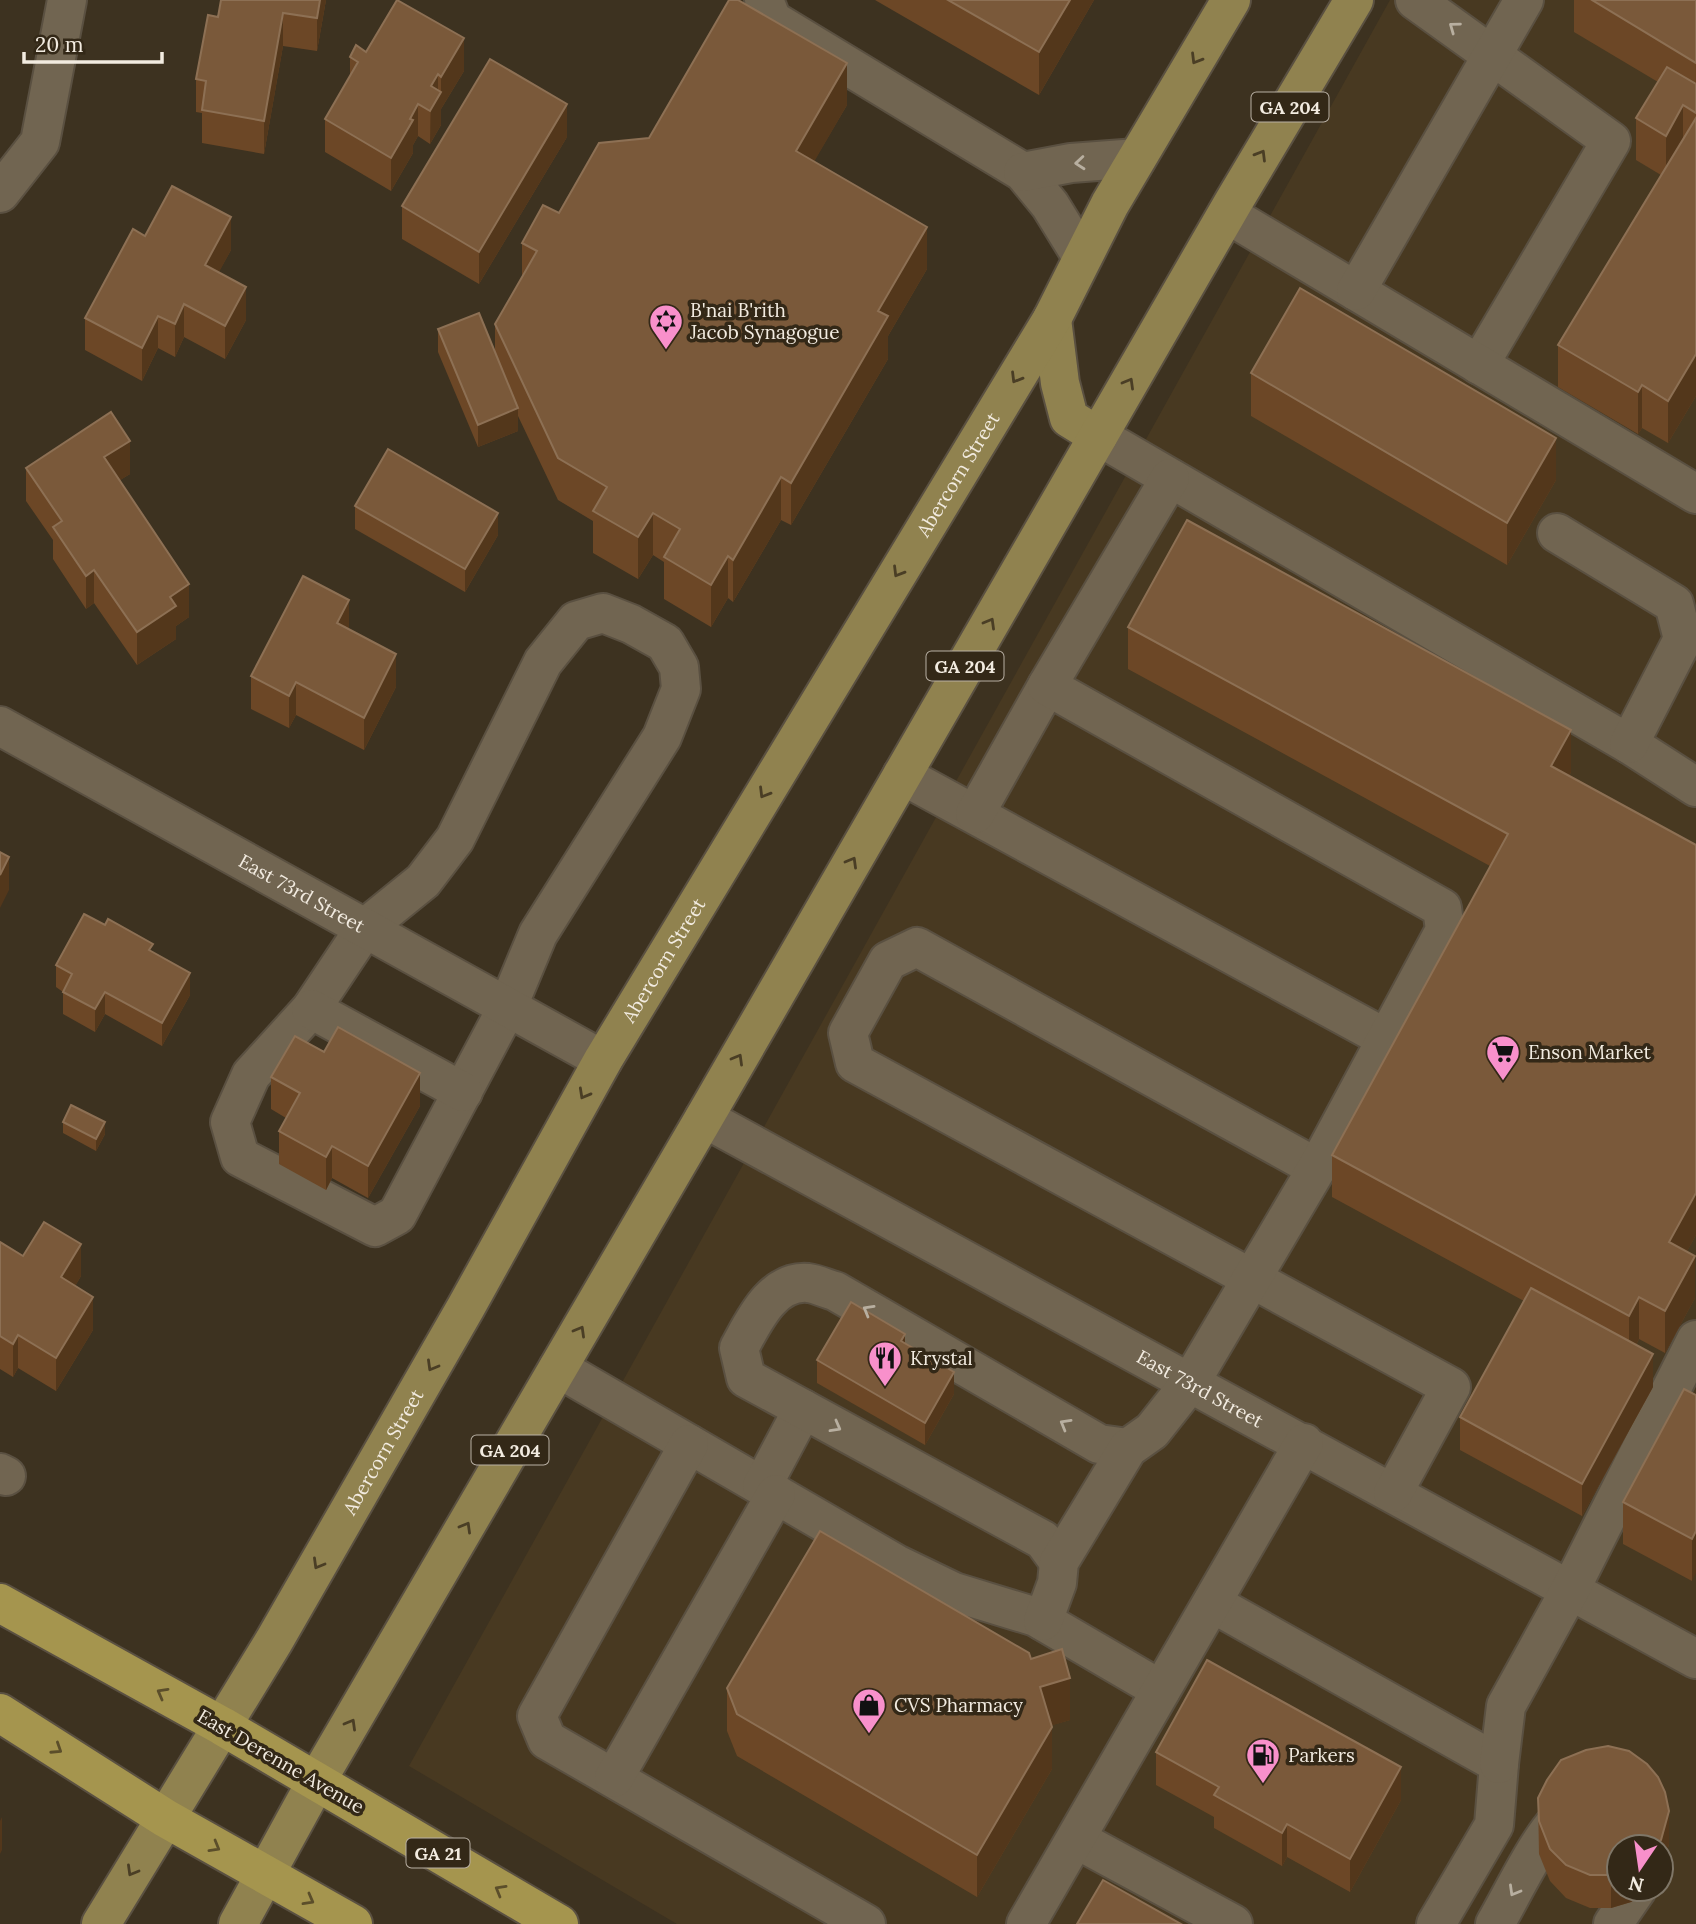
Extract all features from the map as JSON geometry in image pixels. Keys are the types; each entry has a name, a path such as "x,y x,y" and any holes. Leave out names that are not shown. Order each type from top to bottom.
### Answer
{"highway":[{"name":"East Derenne Avenue","path":"0,1603 222,1726 559,1924"},
{"path":"0,1713 164,1818 353,1924"}],"main road":[{"name":"Abercorn Street","path":"101,1924 274,1641 452,1331 603,1060 1052,319 1082,257 1137,158 1231,0"},
{"name":"GA 204","path":"265,1876 316,1782 1354,0"},
{"path":"1052,319 1060,383 1069,418 1098,436"},
{"path":"239,1924 265,1876"}],"street":[{"path":"0,194 40,142 66,0"},
{"path":"764,0 772,20 1023,172 1050,205 1082,257"},
{"path":"1415,0 1611,141 1479,365"},
{"path":"1356,291 1524,0"},
{"path":"1023,172 1071,163 1137,158"},
{"path":"1227,214 1696,494"},
{"path":"1098,436 1629,744 1696,787"},
{"path":"975,814 1046,686 1170,478"},
{"path":"1557,533 1674,604 1684,639 1629,744"},
{"path":"603,613 631,624 665,643 679,667 681,690 662,737 538,934 508,1006 397,1214 375,1227 240,1157 230,1122 251,1075 311,1009 365,928 423,881 455,839 543,662 576,621 603,613"},
{"path":"1043,1621 1057,1583 1059,1562 1128,1448 1152,1431 1190,1383 1253,1280 1317,1168 1445,930 1441,908 1046,686"},
{"name":"East 73rd Street","path":"0,726 603,1060"},
{"path":"902,775 1387,1039"},
{"path":"1317,1168 917,947 888,961 848,1033 855,1063 1451,1387 1393,1493"},
{"path":"311,1009 463,1091"},
{"name":"East 73rd Street","path":"704,1118 1696,1658"},
{"path":"1059,1562 1043,1540 746,1378 740,1348 758,1314 781,1288 808,1283 835,1291 1099,1444 1128,1448"},
{"path":"1436,1924 1494,1825 1506,1706 1570,1590 1696,1340"},
{"path":"558,1368 896,1564 954,1592 1014,1609 1043,1621 1161,1690"},
{"path":"614,1778 769,1490 803,1409"},
{"path":"1026,1924 1304,1443"},
{"path":"689,1444 537,1716 547,1740 866,1924"},
{"path":"1212,1603 1499,1764"},
{"path":"1495,1924 1533,1858 1566,1812 1581,1801 1604,1798"},
{"path":"1494,1825 1533,1858"},
{"path":"1076,1839 1146,1877 1192,1915 1233,1924"},
{"path":"1126,1912 1146,1877"},
{"path":"1613,1924 1627,1903"}],"shaded area":[{"path":"1390,0 1696,0 1696,1924 677,1924 409,1766"}],"building":[{"path":"221,0 320,0 317,18 283,13 264,121 202,110 206,81 196,79 208,15 218,17"},
{"path":"397,0 464,38 441,77 438,74 431,86 441,92 430,111 418,104 410,119 413,120 391,158 325,119 358,62 350,57 356,45 366,52"},
{"path":"729,0 738,0 847,63 796,151 927,227 878,311 888,316 791,483 781,477 733,560 728,556 711,585 664,557 680,529 653,513 638,537 593,511 607,487 558,458 495,324 537,251 522,243 543,205 559,213 599,143 649,138"},
{"path":"948,0 1070,0 1039,52"},
{"path":"1592,0 1696,0 1696,63"},
{"path":"490,59 567,104 479,252 402,206"},
{"path":"1667,67 1696,84 1696,113 1683,105 1666,136 1636,118"},
{"path":"1696,118 1696,354 1668,401 1642,385 1638,392 1558,345"},
{"path":"172,186 231,217 205,265 246,287 225,326 184,304 175,324 158,316 142,348 85,318 133,229 145,236"},
{"path":"1300,288 1556,438 1507,523 1251,373"},
{"path":"479,313 518,408 478,425 438,329"},
{"path":"111,412 130,441 104,457 189,584 170,597 176,606 137,632 94,570 86,576 53,527 62,521 26,468"},
{"path":"388,449 498,513 465,569 355,506"},
{"path":"1187,520 1571,730 1551,766 1696,845 1696,1193 1669,1242 1695,1256 1665,1311 1639,1297 1629,1316 1332,1155 1508,834 1128,627"},
{"path":"303,576 349,600 337,623 396,654 364,718 296,682 289,696 251,676"},
{"path":"0,852 9,857 0,875"},
{"path":"84,914 105,925 108,919 153,944 149,950 190,973 162,1023 105,992 95,1009 63,992 72,974 56,965"},
{"path":"338,1027 420,1073 368,1166 332,1146 326,1157 279,1131 300,1093 271,1077 295,1036 324,1052"},
{"path":"71,1105 105,1122 96,1139 63,1122"},
{"path":"44,1222 81,1244 61,1277 93,1297 56,1358 18,1335 13,1344 0,1336 0,1242 23,1256"},
{"path":"1531,1288 1653,1354 1582,1484 1460,1417"},
{"name":"Krystal","path":"851,1302 905,1334 901,1341 954,1372 925,1423 817,1360"},
{"path":"1684,1389 1696,1395 1696,1531 1692,1539 1623,1502"},
{"path":"820,1531 1029,1653 1031,1659 1062,1649 1070,1678 1040,1687 1052,1727 977,1855 737,1714 727,1688"},
{"path":"1207,1660 1401,1767 1350,1859 1287,1824 1282,1833 1214,1795 1219,1787 1156,1752"},
{"path":"1608,1746 1629,1751 1647,1764 1658,1777 1669,1811 1663,1833 1605,1833 1605,1875 1590,1875 1566,1865 1550,1849 1539,1821 1538,1798 1547,1780 1561,1760 1586,1750"},
{"path":"1103,1880 1181,1924 1077,1924"}],"place":[{"name":"B'nai B'rith Jacob Synagogue","path":"666,351"},
{"name":"Enson Market","path":"1503,1082"},
{"name":"Krystal","path":"885,1388"},
{"name":"CVS Pharmacy","path":"869,1735"},
{"name":"Parkers","path":"1263,1785"}]}
